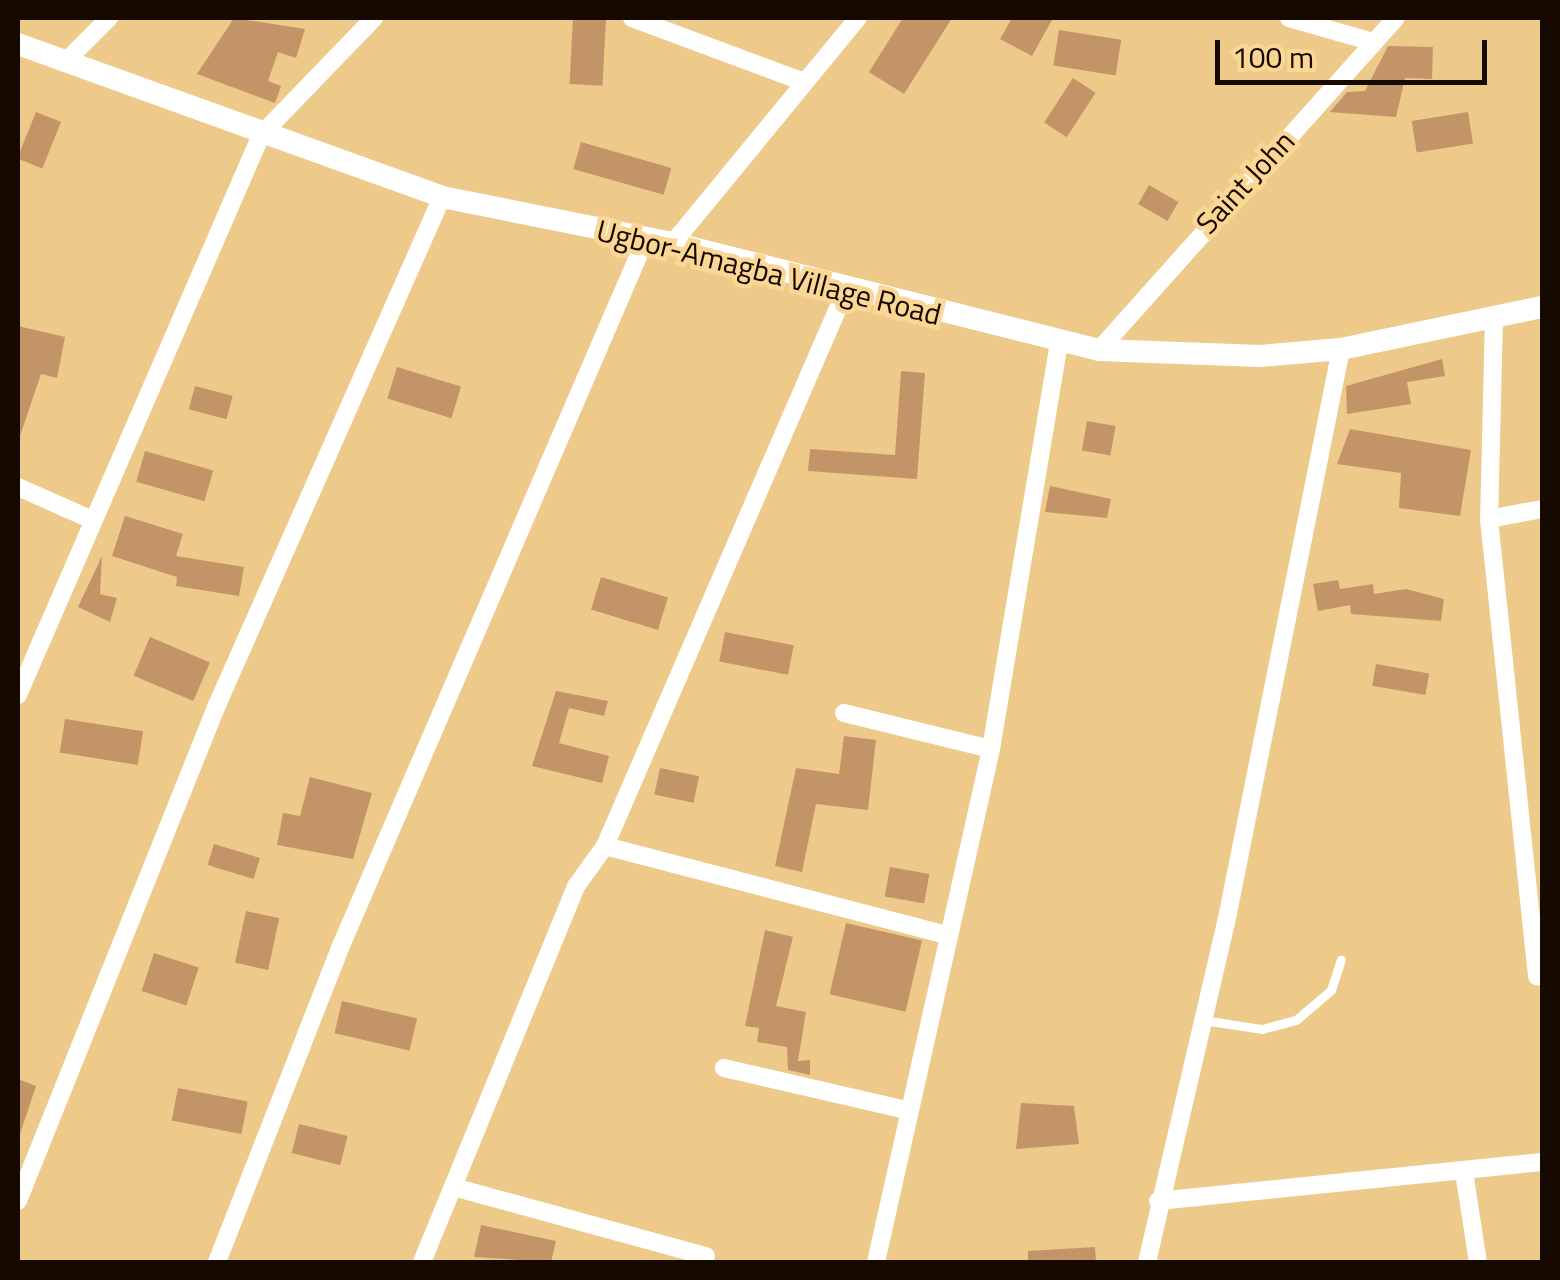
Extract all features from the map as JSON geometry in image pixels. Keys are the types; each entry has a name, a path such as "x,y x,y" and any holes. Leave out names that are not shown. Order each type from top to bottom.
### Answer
{"street":[{"path":"64,63 109,18"},
{"path":"19,688 88,518 261,134 374,18"},
{"path":"632,18 799,80"},
{"path":"673,243 799,80 858,18"},
{"path":"1289,18 1374,42"},
{"name":"Saint John","path":"1099,350 1396,18"},
{"name":"Ugbor-Amagba Village Road","path":"18,44 442,197 673,243 844,292 1099,350 1341,349 1542,306"},
{"path":"18,1201 217,704 442,197"},
{"path":"218,1262 340,948 646,238"},
{"path":"422,1262 456,1188 577,885 605,846 844,292"},
{"path":"1494,318 1490,519 1537,976"},
{"path":"876,1262 943,934 991,749 1059,342"},
{"path":"1146,1262 1341,349"},
{"path":"18,487 88,518"},
{"path":"1490,519 1542,510"},
{"path":"844,713 991,749"},
{"path":"605,846 943,934"},
{"path":"724,1068 906,1110"},
{"path":"1158,1200 1542,1162"},
{"path":"1464,1172 1478,1262"},
{"path":"456,1188 706,1256"}],"lane":[{"path":"1200,1020 1262,1029 1296,1020 1331,990 1342,960"}],"building":[{"path":"234,18 305,29 296,58 278,52 268,81 281,86 275,103 197,74"},
{"path":"573,18 606,20 603,86 570,84"},
{"path":"903,18 952,18 904,94 869,72"},
{"path":"1012,18 1053,18 1032,56 1000,39"},
{"path":"1059,30 1121,40 1116,75 1053,66"},
{"path":"1388,46 1433,47 1432,79 1405,78 1396,117 1330,112 1347,92 1365,91"},
{"path":"1073,78 1096,93 1067,137 1044,122"},
{"path":"36,112 61,122 42,168 18,159"},
{"path":"1468,112 1473,144 1417,153 1412,121"},
{"path":"581,142 671,168 664,195 573,169"},
{"path":"1149,185 1178,202 1167,221 1138,204"},
{"path":"18,326 65,337 57,378 41,374 20,436"},
{"path":"1442,359 1445,376 1407,382 1411,404 1347,414 1346,386"},
{"path":"397,367 461,387 451,418 387,399"},
{"path":"901,371 925,373 917,479 808,471 810,449 895,455"},
{"path":"195,386 233,396 226,419 189,409"},
{"path":"1087,421 1116,426 1110,456 1082,451"},
{"path":"1350,429 1471,450 1460,516 1399,508 1401,473 1337,464"},
{"path":"145,451 213,471 204,501 136,482"},
{"path":"1050,486 1111,499 1107,518 1045,512"},
{"path":"125,516 183,534 176,556 244,567 239,596 176,586 177,577 112,556"},
{"path":"102,556 100,594 117,598 110,622 78,607"},
{"path":"601,577 668,597 658,630 591,610"},
{"path":"1338,580 1340,589 1373,584 1374,594 1406,589 1444,599 1441,621 1351,614 1350,605 1318,611 1313,584"},
{"path":"725,632 794,645 788,675 719,661"},
{"path":"150,637 210,662 193,701 134,676"},
{"path":"1376,664 1429,673 1425,695 1372,686"},
{"path":"556,691 608,701 604,716 569,708 559,743 609,756 602,783 532,766"},
{"path":"65,719 143,731 138,765 60,753"},
{"path":"844,736 876,740 868,810 816,804 802,872 775,866 796,768 839,774"},
{"path":"660,768 699,776 694,803 654,794"},
{"path":"310,777 372,793 353,859 277,845 283,813 300,816"},
{"path":"214,844 260,858 253,879 208,865"},
{"path":"890,867 929,874 924,903 885,897"},
{"path":"246,911 279,918 268,970 235,963"},
{"path":"846,923 922,941 906,1012 830,994"},
{"path":"765,930 793,937 776,1006 806,1012 798,1061 810,1060 810,1075 788,1070 787,1047 757,1042 759,1028 745,1026"},
{"path":"154,953 199,968 186,1006 142,991"},
{"path":"342,1001 417,1018 410,1050 335,1033"},
{"path":"18,1079 36,1086 20,1134 18,1133"},
{"path":"178,1088 248,1102 241,1134 172,1120"},
{"path":"1021,1103 1074,1106 1079,1144 1016,1149"},
{"path":"299,1124 348,1136 340,1165 292,1153"},
{"path":"481,1225 556,1241 551,1262 474,1257"},
{"path":"1095,1247 1096,1262 1028,1262 1028,1251"}]}
